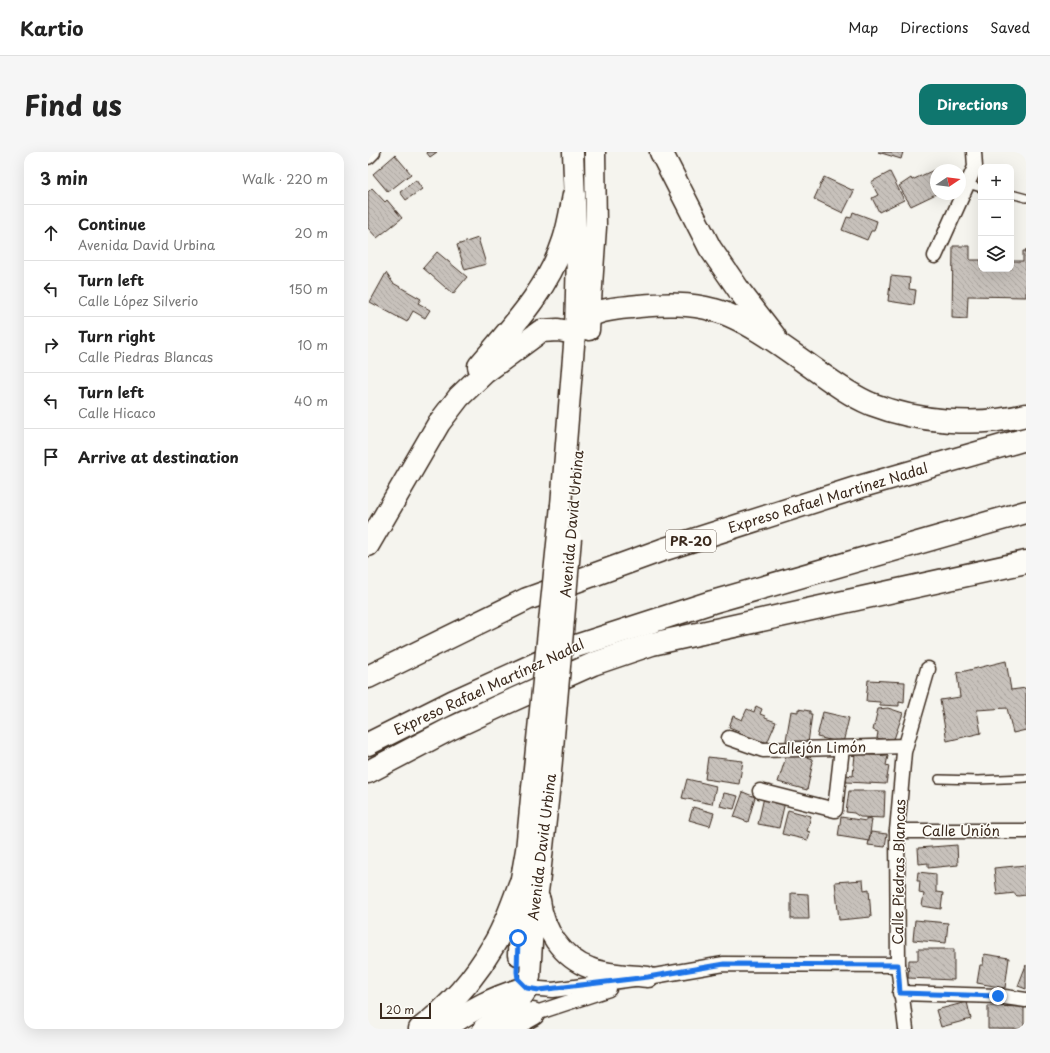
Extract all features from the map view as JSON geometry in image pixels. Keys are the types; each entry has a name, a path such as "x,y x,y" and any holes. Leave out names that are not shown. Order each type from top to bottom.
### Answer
{"highway":[{"path":"661,152 710,248 782,346"},
{"path":"459,397 470,378 531,303 551,270 564,240 574,195"},
{"path":"368,545 439,422 459,397 484,373 540,331 558,330 575,333 590,316 628,308 655,304 690,305 716,310 741,322 782,346 850,394 871,404 895,412 962,421 976,421 1026,415"},
{"name":"Expreso Rafael Martínez Nadal","path":"368,677 527,599 662,550 844,492 1026,439"},
{"name":"Expreso Rafael Martínez Nadal","path":"368,744 452,702 573,647 712,602 1026,512"},
{"path":"368,772 450,729 528,693 593,664 652,644 1026,562"},
{"path":"420,1029 434,1018 463,988 493,946 530,884"},
{"path":"444,1029 480,1005 507,993 527,988"},
{"path":"484,1029 508,1013 527,988"},
{"path":"506,1029 534,1014"}],"street":[{"path":"368,158 373,152"},
{"name":"Avenida David Urbina","path":"567,504 577,253 573,152"},
{"name":"Avenida David Urbina","path":"527,988 518,979 517,972 530,884 526,850 541,785 567,504 590,316 596,227 595,152"},
{"path":"935,256 974,186 974,152"},
{"name":"Calle Piedras Blancas","path":"906,1029 900,993 898,965 897,831 906,746 928,669"},
{"name":"Callejón Limón","path":"729,738 763,750 906,746"},
{"path":"760,791 835,810 842,748"},
{"name":"Calle Unión","path":"897,831 1026,831"},
{"path":"530,884 540,902 544,919 552,937 563,951 589,968 609,973 648,977"},
{"path":"527,988 553,990 648,977 724,964 898,965"},
{"path":"534,1014 648,977"},
{"path":"900,993 998,996 1026,1000"}],"lane":[{"path":"1014,195 1026,198"},
{"path":"939,778 978,780 1026,778"}],"building":[{"path":"426,152 437,152 430,157"},
{"path":"878,152 903,152 901,159"},
{"path":"395,155 411,174 388,192 373,174"},
{"path":"890,172 904,200 879,212 872,198 878,195 871,182"},
{"path":"930,172 930,197 911,206 899,186 911,178 912,180"},
{"path":"824,177 854,191 843,213 814,199"},
{"path":"416,180 422,189 406,200 400,192"},
{"path":"372,188 385,202 387,200 402,218 377,238 368,228 368,192"},
{"path":"853,212 877,221 874,231 871,231 867,240 842,230 847,217 851,218"},
{"path":"478,238 486,264 465,270 457,245"},
{"path":"953,246 970,246 970,260 978,260 978,272 1014,272 1014,261 1023,261 1023,251 1026,251 1026,297 968,296 967,319 952,318"},
{"path":"437,252 467,277 453,294 423,268"},
{"path":"386,273 393,283 421,299 418,303 430,310 425,318 413,311 407,322 370,302"},
{"path":"891,276 910,278 909,289 916,290 914,305 888,301"},
{"path":"1006,661 1011,690 1026,688 1026,730 1013,733 1007,708 977,710 981,733 947,741 940,700 960,697 957,673"},
{"path":"868,680 905,682 904,703 899,702 899,706 880,705 880,702 866,701"},
{"path":"756,706 762,709 760,714 765,716 765,718 776,722 767,743 762,741 761,744 737,735 739,731 729,727 733,716 742,720 747,709 754,712"},
{"path":"888,708 903,713 893,742 877,738 878,732 873,730 878,709"},
{"path":"798,709 810,711 810,714 812,714 808,743 787,746 786,740 791,711 798,712"},
{"path":"823,712 849,718 843,743 817,737"},
{"path":"788,751 812,759 813,762 807,790 778,782"},
{"path":"855,754 888,756 886,765 889,766 886,784 846,782 846,775 853,776"},
{"path":"708,757 743,761 739,784 705,779"},
{"path":"687,779 716,786 712,804 682,798"},
{"path":"849,791 885,791 884,818 860,817 854,813 846,812"},
{"path":"743,792 755,797 748,822 734,817"},
{"path":"724,793 738,796 734,809 720,806"},
{"path":"764,797 785,802 779,828 758,824"},
{"path":"693,807 714,813 710,826 689,820"},
{"path":"788,810 811,816 807,831 810,832 808,840 782,834"},
{"path":"841,817 866,821 866,818 872,819 869,841 838,836"},
{"path":"871,832 887,834 885,847 868,845"},
{"path":"957,845 958,865 928,868 928,863 919,864 918,848"},
{"path":"1026,865 1026,895 1018,896 1015,895 1015,893 997,895 994,868"},
{"path":"918,872 936,874 936,892 943,893 941,909 922,906 924,894 919,893 920,881 917,881"},
{"path":"863,880 864,890 869,889 871,917 839,920 835,882"},
{"path":"791,893 808,894 809,919 791,919"},
{"path":"915,920 948,923 946,943 913,940"},
{"path":"918,949 954,949 954,980 908,978 909,960 918,960"},
{"path":"984,954 1009,958 1005,988 977,983 980,965 983,965"},
{"path":"1026,965 1026,989 1018,986"},
{"path":"967,1002 971,1019 941,1027 936,1010"},
{"path":"988,1006 1024,1007 1024,1029 988,1029"}],"route":[{"path":"518,938 518,979 527,988 539,990 553,990 648,977 724,964 898,965 900,993 998,996"}]}
